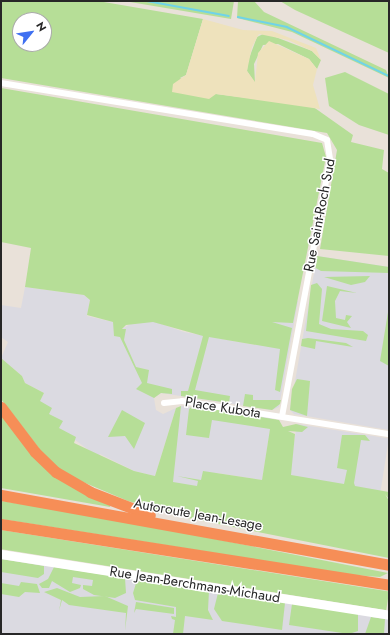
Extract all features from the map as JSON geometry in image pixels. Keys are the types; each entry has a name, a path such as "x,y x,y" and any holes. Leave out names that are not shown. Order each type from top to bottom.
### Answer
{"highway":[{"path":"1,407 35,452 56,472 90,492 169,523"},
{"name":"Autoroute Jean-Lesage","path":"1,495 169,523 389,565"},
{"path":"1,524 389,585"}],"street":[{"name":"Rue Saint-Roch Sud","path":"1,83 317,135 327,140 330,160 282,416"},
{"name":"Place Kubota","path":"164,403 176,400 282,416"},
{"path":"282,416 389,434"},
{"name":"Rue Jean-Berchmans-Michaud","path":"1,554 389,615"}],"shaded area":[{"path":"317,256 389,267 389,430 294,414 290,410"},
{"path":"25,287 84,295 90,300 87,316 113,322 122,329 132,323 153,321 184,332 255,345 271,297 298,301 279,407 272,410 161,393 154,398 156,410 163,414 176,408 155,476 134,471 100,454 98,457 59,428 39,401 44,393 25,383 22,376 1,358 8,342 1,337 1,305 21,308"},
{"path":"181,406 272,418 262,480 217,473 198,488 170,482"},
{"path":"297,424 389,439 380,492 289,477"},
{"path":"1,559 389,619 389,634 1,634"}],"green space":[{"path":"1,1 98,1 203,19 186,75 180,78 216,94 312,106 353,135 351,142 384,150 382,169 389,173 389,256 320,249 337,150 327,133 1,78"},
{"path":"124,1 234,1 231,19"},
{"path":"238,1 254,1 264,12 386,70 389,78 292,32 237,18"},
{"path":"280,1 389,1 389,53 295,10"},
{"path":"265,33 312,51 321,60 317,69 309,59 278,44 263,45 254,64 255,83 247,71 248,61 257,37"},
{"path":"345,72 389,94 389,135 359,125 329,106 325,78"},
{"path":"1,88 322,143 326,157 293,323 272,322 292,328 280,392 275,390 280,349 209,337 195,390 230,396 229,403 181,396 181,391 188,391 203,336 153,322 126,325 122,329 126,329 124,340 136,367 149,370 147,383 172,389 172,394 161,393 154,398 136,389 142,383 120,337 114,336 113,322 87,315 90,300 84,295 25,287 31,248 1,242"},
{"path":"317,256 389,267 389,273 321,271 314,267"},
{"path":"370,276 365,282 351,285 324,277"},
{"path":"317,283 322,289 319,324 331,329 363,331 368,335 366,341 306,331 311,285"},
{"path":"327,286 357,293 340,291 335,301 336,318 345,320 346,315 352,316 347,322 351,328 322,321"},
{"path":"389,306 389,366 380,361"},
{"path":"308,338 346,343 353,347 316,341 315,349 301,346 302,339"},
{"path":"1,358 22,376 25,383 44,393 40,401 52,408 49,414 63,421 59,428 76,437 74,443 134,471 155,476 176,408 181,406 173,482 197,486 198,481 177,476 201,480 203,471 262,480 270,429 212,420 209,438 186,435 189,409 193,406 279,420 283,427 296,424 308,427 302,432 288,431 295,434 291,475 344,484 347,470 337,468 342,435 365,435 370,441 361,440 354,483 355,486 389,492 389,499 385,494 389,501 389,558 188,518 128,501 71,477 48,460 1,399"},
{"path":"297,379 310,381 307,416 290,410 292,389"},
{"path":"245,394 253,395 253,400 281,400 280,404 272,410 243,406"},
{"path":"122,410 145,423 134,449 125,436 108,437"},
{"path":"1,413 30,452 111,503 110,507 1,488"},
{"path":"1,501 82,513 388,573 380,577 354,575 1,519"},
{"path":"1,530 389,591 386,610 1,549"},
{"path":"1,559 44,566 44,574 38,578 1,572"},
{"path":"54,567 125,578 126,593 115,598 94,595 83,589 83,585 92,586 93,580 73,577 72,583 81,585 80,588 70,592 52,581 49,588 42,588 39,584 48,579"},
{"path":"137,580 209,591 208,610 213,620 185,616 183,634 173,634 175,620 172,619 171,616 176,617 176,607 135,600 133,593"},
{"path":"21,582 37,584 40,593 25,592 19,597 1,594 1,583 19,586"},
{"path":"57,588 80,597 105,596 128,606 125,631 126,613 69,605 62,600 59,611 61,600 44,592"},
{"path":"218,593 285,603 282,630 222,621 214,609"},
{"path":"136,602 174,608 174,614 136,609 134,613"},
{"path":"292,604 358,614 358,631 349,634 289,625"},
{"path":"371,617 385,619 384,634 365,634"}],"sand":[{"path":"203,19 243,30 272,31 316,48 321,60 312,51 288,40 259,34 252,47 247,71 255,82 258,53 269,41 309,59 317,69 313,85 320,109 216,94 209,99 172,92 173,84 186,75"}],"waterway":[{"path":"147,1 229,16"},
{"path":"238,17 287,27 389,76"}]}
